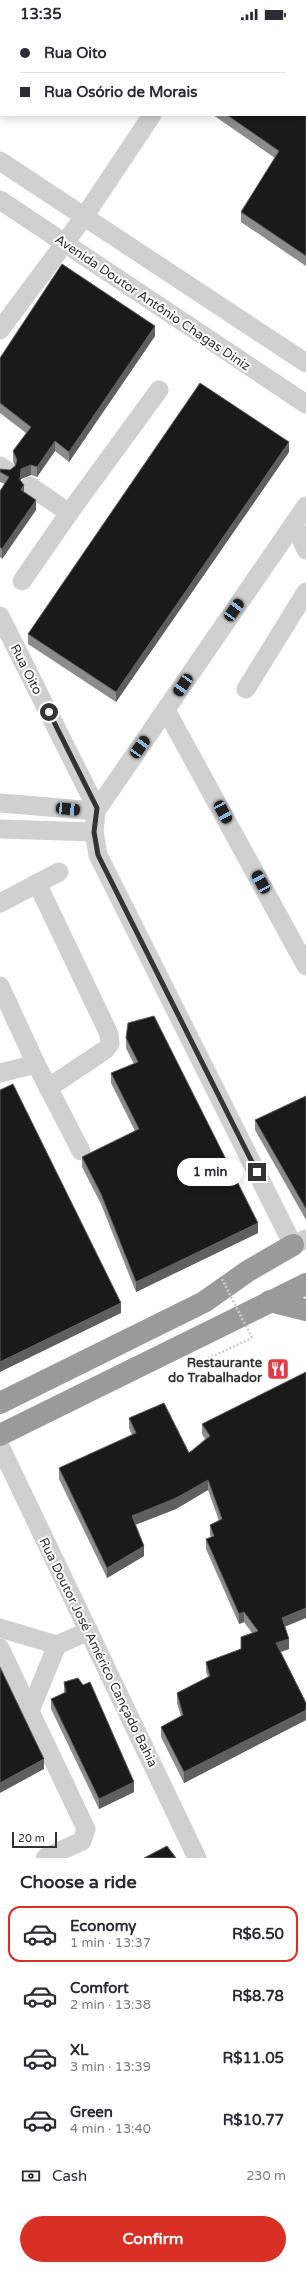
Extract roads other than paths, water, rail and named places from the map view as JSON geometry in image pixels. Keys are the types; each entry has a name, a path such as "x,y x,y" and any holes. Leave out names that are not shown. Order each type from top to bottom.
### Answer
{"highway":[{"path":"0,1403 204,1302 302,1246"},
{"path":"0,1435 306,1284"},
{"path":"270,1301 306,1310"}],"street":[{"path":"0,330 84,217 151,116"},
{"path":"0,160 306,363"},
{"name":"Avenida Doutor Antônio Chagas Diniz","path":"0,200 306,404"},
{"path":"22,581 69,513 159,390"},
{"path":"30,486 69,513"},
{"path":"302,1246 98,855 94,832 97,810 306,506"},
{"path":"294,523 306,550"},
{"path":"246,689 306,592"},
{"name":"Rua Oito","path":"0,616 97,810"},
{"path":"166,710 306,966"},
{"path":"0,803 97,810"},
{"path":"0,829 94,832"},
{"path":"0,903 59,872"},
{"path":"37,883 109,1034 110,1044 105,1050 48,1088"},
{"path":"0,986 36,1064 81,1151"},
{"path":"0,1073 36,1064"},
{"name":"Rua Doutor José Américo Cançado Bahia","path":"0,1446 197,1858"},
{"path":"0,1628 57,1645 89,1631"},
{"path":"30,1711 57,1645"},
{"path":"0,1648 86,1829 82,1841 45,1858"}],"place":[{"name":"Restaurante do Trabalhador","path":"278,1369"}]}
